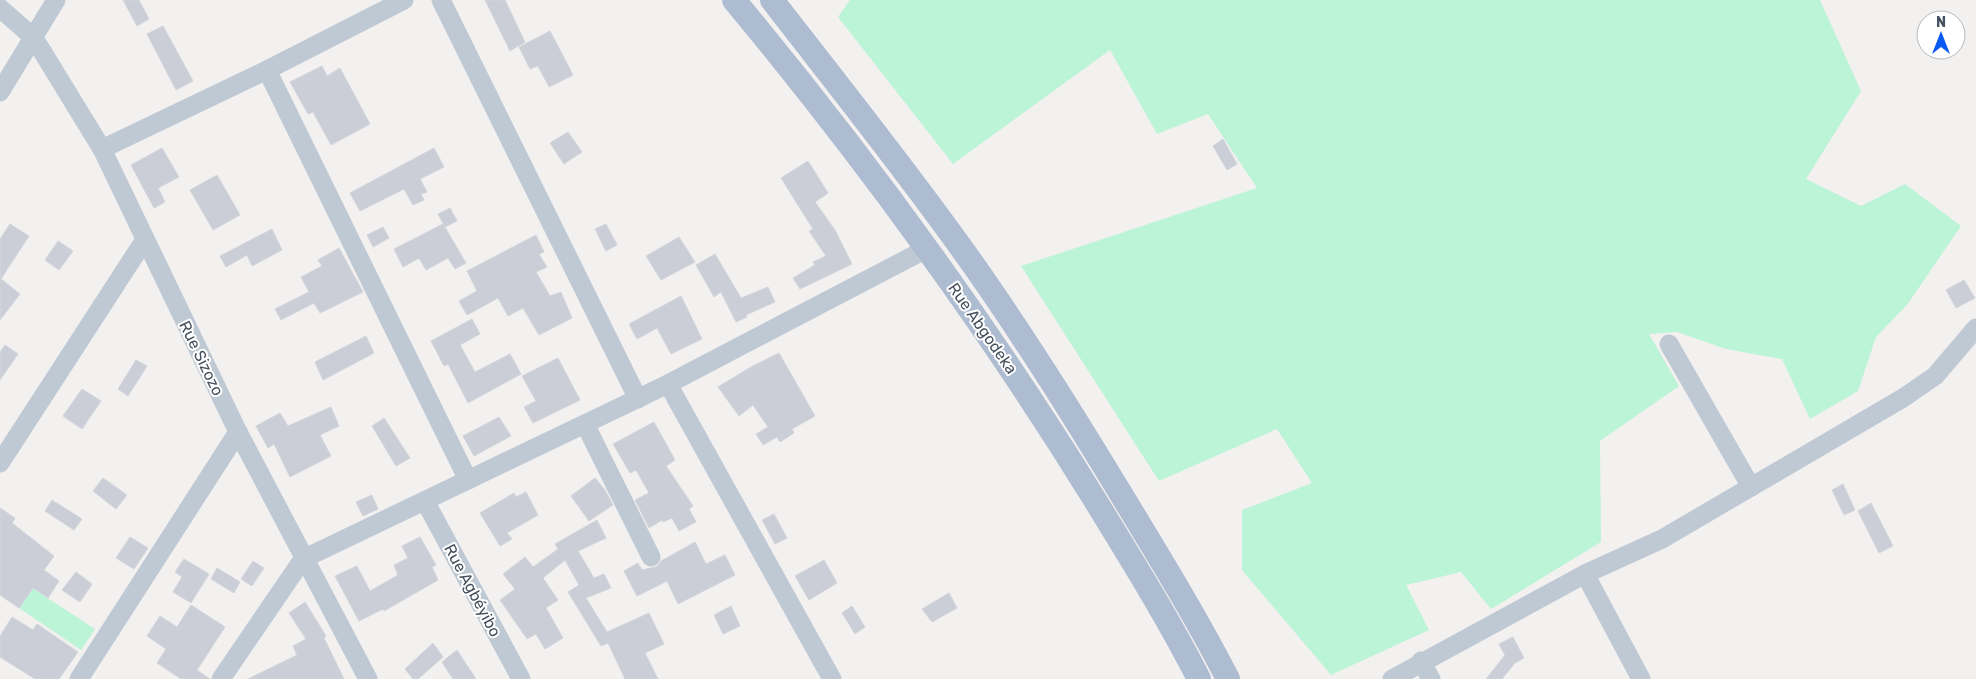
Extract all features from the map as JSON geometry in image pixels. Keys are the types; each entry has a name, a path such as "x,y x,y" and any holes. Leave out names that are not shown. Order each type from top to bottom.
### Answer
{"main road":[{"name":"Rue Abgodeka","path":"734,0 928,248 996,345 1071,462 1183,648 1199,679"},
{"name":"Rue Abgodeka","path":"772,0 956,241 1008,314 1056,387 1152,545 1204,632 1228,679"}],"street":[{"path":"0,92 56,0"},
{"path":"102,149 267,70 404,0"},
{"path":"441,0 638,399"},
{"name":"Rue Sizozo","path":"0,8 34,38 102,149 144,241 238,432 303,559 368,679"},
{"path":"267,70 468,480"},
{"path":"0,463 144,241"},
{"path":"221,679 303,559 638,399 928,248"},
{"path":"1392,679 1584,574 1662,539 1903,398 1935,376 1976,328"},
{"path":"1669,344 1751,488"},
{"path":"668,384 832,679"},
{"path":"585,424 651,557"},
{"path":"79,679 238,432"},
{"name":"Rue Agbéyibo","path":"425,501 521,679"},
{"path":"1584,574 1641,679"},
{"path":"1421,662 1431,679"}],"green space":[{"path":"850,0 1820,0 1861,91 1806,179 1861,206 1905,184 1961,226 1907,305 1876,337 1858,391 1810,419 1782,359 1726,349 1677,332 1649,334 1679,386 1600,441 1601,542 1491,609 1461,572 1406,585 1429,630 1331,675 1242,570 1242,510 1312,483 1277,429 1159,481 1021,266 1257,188 1208,114 1157,134 1110,50 953,164 838,17"},
{"path":"32,588 95,629 81,650 19,608"}],"building":[{"path":"123,0 139,0 149,19 137,26"},
{"path":"485,0 505,0 525,42 510,51"},
{"path":"163,26 193,81 176,90 147,34"},
{"path":"550,31 573,75 549,87 538,66 530,69 519,47"},
{"path":"322,66 327,76 340,68 370,124 331,145 313,112 308,114 290,82"},
{"path":"568,132 582,152 564,164 550,143"},
{"path":"1223,139 1237,164 1227,170 1213,146"},
{"path":"162,148 179,177 158,188 165,202 154,208 131,165"},
{"path":"434,148 444,167 420,179 427,192 421,194 424,200 413,205 404,189 360,211 350,193"},
{"path":"808,161 828,193 815,202 835,230 852,264 800,289 793,278 815,265 813,262 826,256 809,231 813,229 781,178"},
{"path":"217,175 240,215 213,230 190,190"},
{"path":"450,208 457,221 445,227 438,214"},
{"path":"10,224 29,236 1,279 20,294 0,320 0,239"},
{"path":"443,224 466,263 455,269 448,258 426,270 419,258 403,267 394,249"},
{"path":"606,224 617,245 606,251 595,229"},
{"path":"383,227 389,238 373,247 367,235"},
{"path":"272,229 282,250 252,266 247,255 226,267 220,256"},
{"path":"536,235 544,252 539,254 547,267 536,272 550,296 561,292 572,318 539,335 523,308 508,316 498,298 467,315 459,301 477,291 467,271"},
{"path":"679,237 695,262 661,280 646,256"},
{"path":"58,241 73,251 59,270 45,260"},
{"path":"339,248 363,292 320,313 314,303 281,320 275,309 309,292 301,277 322,266 318,260"},
{"path":"715,254 741,298 768,287 775,302 746,315 747,317 736,322 721,292 714,297 696,265"},
{"path":"1964,280 1975,298 1956,308 1946,290"},
{"path":"681,296 702,339 671,354 657,328 637,339 629,324"},
{"path":"472,319 480,334 460,345 475,372 510,354 521,374 468,403 448,364 444,366 431,341"},
{"path":"366,336 374,353 323,380 315,362"},
{"path":"5,345 18,354 0,380 0,352"},
{"path":"779,353 815,416 792,429 794,433 780,442 777,437 763,445 756,434 768,427 753,405 739,416 718,387"},
{"path":"558,358 580,400 533,423 524,407 536,401 522,376"},
{"path":"136,360 147,366 128,396 118,389"},
{"path":"82,389 101,401 82,429 63,416"},
{"path":"331,407 339,426 320,435 331,456 290,477 274,444 268,448 256,426 280,413 288,426"},
{"path":"499,417 511,436 474,456 463,436"},
{"path":"384,418 410,458 396,466 372,426"},
{"path":"654,422 675,460 666,466 693,506 689,509 696,522 679,531 672,518 663,522 662,520 649,528 635,500 649,493 636,470 630,473 613,444"},
{"path":"103,478 127,495 116,509 93,491"},
{"path":"595,478 605,490 613,505 589,521 571,496"},
{"path":"1843,484 1855,510 1844,515 1832,490"},
{"path":"526,492 538,515 507,533 512,539 500,546 480,513 514,493 516,497"},
{"path":"372,495 378,509 363,516 356,502"},
{"path":"52,500 82,519 74,530 45,511"},
{"path":"1871,503 1893,546 1879,553 1858,511"},
{"path":"0,508 15,518 12,523 54,556 44,570 59,581 48,598 33,588 19,608 0,595"},
{"path":"774,514 787,538 775,544 762,520"},
{"path":"597,520 606,538 578,551 594,578 604,574 611,588 586,598 607,632 649,613 664,644 645,653 658,679 625,679 608,643 601,646 568,592 579,585 565,560 543,578 558,600 546,608 563,638 545,649 536,634 527,639 500,600 515,589 503,574 525,557 533,567 558,549 555,544"},
{"path":"130,537 148,548 134,569 116,558"},
{"path":"420,537 436,565 432,567 438,580 384,611 383,609 359,621 335,576 357,566 370,591 398,575 394,565 408,558 402,546"},
{"path":"695,542 706,564 725,555 735,575 678,604 667,581 637,596 624,571 638,563 642,570 656,567 661,561"},
{"path":"184,559 209,574 191,603 173,592 182,577 175,572"},
{"path":"824,560 837,583 809,600 795,576"},
{"path":"253,561 264,568 252,586 241,579"},
{"path":"217,568 240,582 234,593 211,579"},
{"path":"76,572 92,584 80,602 62,590"},
{"path":"949,593 957,608 932,622 922,609"},
{"path":"305,602 326,636 324,638 344,679 248,679 297,655 293,646 306,639 289,613"},
{"path":"191,605 225,627 197,670 210,679 181,679 157,663 166,649 147,636 160,616 177,627"},
{"path":"731,606 740,626 723,634 714,615"},
{"path":"852,606 865,627 855,634 842,613"},
{"path":"12,617 33,630 37,624 78,652 59,679 35,679 0,657 0,636"},
{"path":"1513,637 1524,658 1515,663 1502,679 1486,679 1505,655 1499,644"},
{"path":"433,643 443,657 418,679 413,679 405,669"},
{"path":"457,650 476,679 453,679 442,662"}]}
